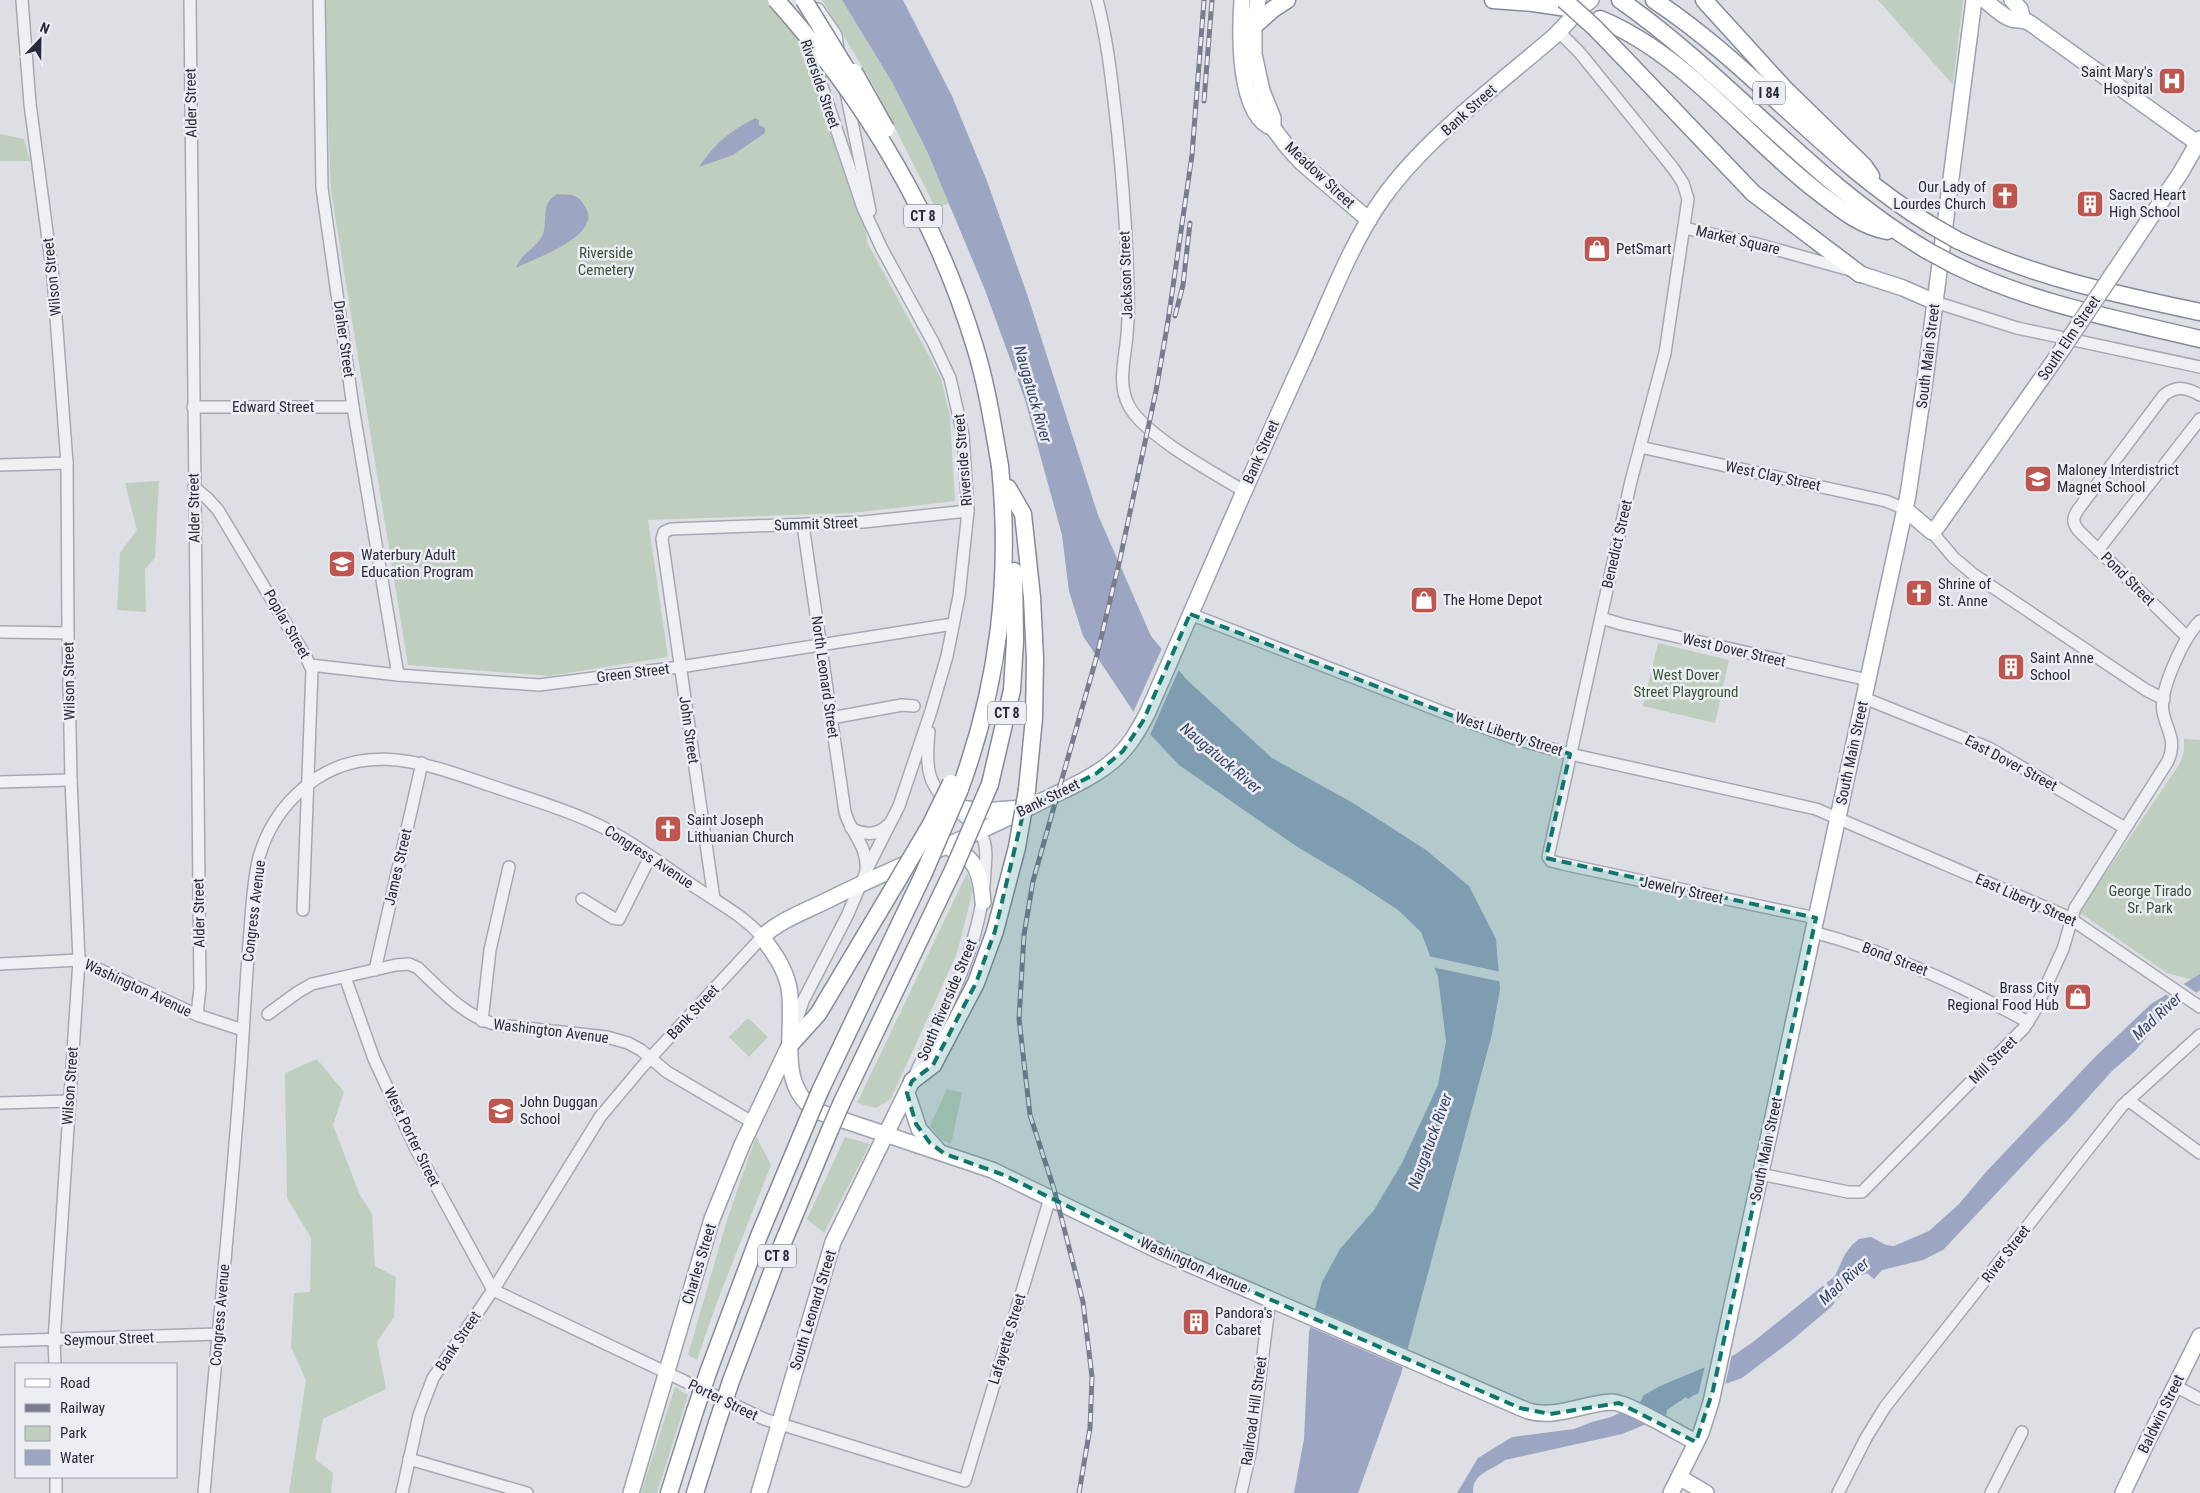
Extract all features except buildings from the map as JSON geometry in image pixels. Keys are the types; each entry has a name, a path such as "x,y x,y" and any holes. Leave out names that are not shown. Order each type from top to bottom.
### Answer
{"highway":[{"name":"CT 8","path":"669,1493 708,1370 755,1245 820,1091 923,875 956,786 990,685 1000,632 1004,577 1004,506 1000,466 985,387 975,348 949,272 912,194 870,123 827,60 776,0"},
{"name":"CT 8","path":"695,1493 731,1381 778,1253 842,1102 954,868 990,784 1012,690 1015,641 1015,588 1006,467 993,403 976,340 918,198 857,85 785,0"},
{"path":"804,0 857,85"},
{"path":"811,0 898,152 935,233 949,272"},
{"path":"1254,26 1273,9 1287,0"},
{"path":"1493,0 1565,4 1638,37 1663,55 1782,162 1828,199 1863,223 1880,230 1897,232"},
{"name":"I 84","path":"1620,0 1674,40 1831,182 1897,232 1928,251 1986,280 2034,297 2200,339"},
{"name":"I 84","path":"1654,0 1723,52 1842,161 1879,191 1957,240 1998,259 2062,281 2200,312"},
{"path":"1704,0 1784,88 1864,166 1879,191"},
{"path":"1565,4 1594,27 1753,193 1860,274"},
{"path":"910,1087 933,1065 976,983 995,931 1017,847 1027,790 1034,718 1035,659 1032,596 1023,514 1008,488"},
{"path":"790,1045 818,1014 956,786"}],"main road":[{"name":"Meadow Street","path":"1242,0 1240,48 1243,74 1259,118 1273,128 1302,163 1369,220"},
{"name":"Meadow Street","path":"1258,0 1254,26 1256,66 1262,91 1273,118 1273,128"},
{"name":"Bank Street","path":"762,938 779,925 864,878 979,831 1087,779 1107,766 1123,751 1140,728 1244,491 1352,252 1369,220 1384,196 1425,151 1468,110 1559,32 1578,10 1591,0"},
{"name":"South Main Street","path":"1671,1493 1703,1427 1714,1390 1905,509 1918,434 1974,0"},
{"path":"1985,0 2008,17 2014,20 2023,19 2091,65 2199,143"},
{"path":"2012,0 2020,8 2023,19"},
{"name":"South Elm Street","path":"1932,532 1942,522 2063,348 2199,143"},
{"name":"Market Square","path":"1860,274 1903,288 1935,302"},
{"path":"1905,509 1932,532"},
{"path":"952,806 983,811 1031,807"},
{"path":"940,848 961,851 970,858 976,866 980,877 983,902"},
{"name":"Congress Avenue","path":"762,938 779,960 787,980 790,996 790,1045"},
{"name":"Charles Street","path":"631,1493 712,1219 752,1122 790,1045"},
{"name":"Washington Avenue","path":"790,1045 793,1081 809,1106 823,1114 992,1170 1161,1252 1535,1413 1555,1413 1610,1402 1628,1407 1696,1442"},
{"path":"910,1087 919,1129 930,1143 945,1154"},
{"name":"South Riverside Street","path":"886,1134 910,1087"},
{"name":"South Leonard Street","path":"759,1493 833,1242 886,1134"},
{"name":"Baldwin Street","path":"2123,1493 2200,1336"},
{"path":"1678,1477 1706,1493"}],"street":[{"name":"Wilson Street","path":"22,0 30,104 53,277 67,463 71,780 79,960 54,1341 55,1363"},
{"name":"Alder Street","path":"190,0 200,988 197,1015"},
{"name":"Draher Street","path":"319,0 322,188 354,408 398,675"},
{"name":"Riverside Street","path":"785,0 812,56 857,192 871,226 950,378 963,435 968,511 963,570 954,624 932,711 904,791 892,821 864,878"},
{"name":"Riverside Street","path":"811,0 836,35 859,163 869,206 871,226"},
{"name":"Jackson Street","path":"1097,0 1109,56 1121,173 1128,292 1127,334 1122,378 1125,396 1131,410 1151,430 1179,451 1244,491"},
{"name":"Market Square","path":"1559,32 1580,53 1679,176 1686,189 1688,199 1684,228 1757,244 1860,274"},
{"name":"Benedict Street","path":"1550,859 1548,851 1570,754 1640,447 1665,353 1684,228"},
{"path":"1935,302 2017,328 2200,367"},
{"name":"Pond Street","path":"2187,637 2098,550 2075,526 2073,519 2080,506 2164,395 2173,389 2182,388 2200,395"},
{"name":"Edward Street","path":"193,407 354,408"},
{"path":"2098,550 2200,419"},
{"name":"West Clay Street","path":"1640,447 1886,501 1905,509"},
{"path":"0,465 67,463"},
{"name":"Poplar Street","path":"194,487 208,498 218,510 310,665 313,678 303,910"},
{"name":"Summit Street","path":"664,532 671,529 862,522 968,511"},
{"name":"North Leonard Street","path":"803,524 845,812 851,828 865,853 864,878"},
{"name":"John Street","path":"664,532 662,539 714,899"},
{"path":"1932,532 1954,558 1973,574 2146,690 2164,699"},
{"name":"West Liberty Street","path":"1190,614 1478,726 1570,754 1805,805 1838,819"},
{"name":"West Dover Street","path":"1601,618 1868,680"},
{"name":"Mill Street","path":"1760,1174 1857,1194 1862,1192 2016,1037 2028,1022 2063,949 2075,908 2164,768 2171,752 2172,739 2163,714 2164,699 2178,656 2187,637 2200,621"},
{"name":"Green Street","path":"310,665 398,675 539,685 680,666 954,624"},
{"path":"0,632 68,633"},
{"name":"East Dover Street","path":"1864,698 1989,748 2125,828"},
{"path":"831,718 902,706 914,706"},
{"name":"Riverside Street","path":"932,711 928,769 934,786 979,831"},
{"name":"Congress Avenue","path":"204,1493 252,903 259,858 268,832 290,801 308,784 334,769 361,762 389,759 422,763 581,817 608,830 749,923 762,938"},
{"name":"James Street","path":"375,970 422,763"},
{"path":"0,782 71,780"},
{"name":"East Liberty Street","path":"1838,819 2072,919 2200,1007"},
{"path":"851,828 858,832 876,832 885,828 892,821"},
{"name":"South Riverside Street","path":"910,1087 964,968 974,940 983,902 986,848 979,831"},
{"path":"582,899 613,918 619,919 650,857"},
{"name":"Jewelry Street","path":"1550,859 1563,864 1814,925"},
{"path":"482,1021 490,950 509,867"},
{"path":"790,1045 803,1001 847,916 864,878"},
{"name":"Bond Street","path":"1814,925 1974,992 2028,1022"},
{"name":"Bank Street","path":"402,1493 419,1414 429,1385 493,1290 600,1118 651,1058 762,938"},
{"name":"Washington Avenue","path":"0,964 79,960 197,1015 243,1030"},
{"name":"Washington Avenue","path":"268,1014 305,987 403,964 413,966 467,1012 482,1021 499,1025 618,1040 635,1046 667,1072 752,1122"},
{"name":"West Porter Street","path":"345,977 374,1059 416,1148 493,1290"},
{"name":"River Street","path":"1838,1493 1866,1438 1895,1394 2128,1100 2200,1035"},
{"path":"2128,1100 2200,1153"},
{"path":"0,1103 69,1101"},
{"name":"Lafayette Street","path":"965,1481 1050,1198"},
{"name":"Porter Street","path":"493,1290 779,1425 965,1481"},
{"name":"Railroad Hill Street","path":"1241,1493 1251,1449 1270,1299"},
{"name":"Seymour Street","path":"0,1341 54,1341 218,1334"},
{"path":"2175,1386 2200,1399"},
{"path":"1991,1493 2022,1432"},
{"path":"409,1459 527,1493"},
{"path":"56,1478 56,1493"}],"highlighted area":[{"path":"1190,614 1471,723 1570,754 1546,858 1816,918 1713,1390 1696,1442 1619,1403 1550,1414 1520,1408 1161,1252 1004,1175 945,1154 930,1143 916,1124 907,1093 912,1081 933,1065 976,983 995,931 1024,810 1097,773 1123,751 1143,721"}],"green space":[{"name":"Riverside Cemetery","path":"323,0 772,0 814,50 863,208 867,242 941,378 950,417 955,501 852,513 648,520 668,657 549,676 408,665 331,191"},
{"path":"822,0 842,0 892,82 927,151 949,203 936,209 874,86"},
{"path":"1878,0 1963,0 1953,85"},
{"path":"0,134 24,139 30,161 0,161"},
{"path":"159,481 155,558 145,569 146,612 117,610 120,553 137,530 125,483"},
{"name":"West Dover Street Playground","path":"1658,643 1729,660 1715,723 1643,706"},
{"name":"George Tirado Sr. Park","path":"2184,739 2200,740 2200,982 2167,973 2079,912 2179,765 2184,752"},
{"path":"967,873 973,890 957,953 891,1099 876,1108 857,1103"},
{"path":"748,1018 768,1037 749,1057 729,1037"},
{"path":"317,1059 344,1092 333,1125 359,1193 372,1214 375,1266 396,1277 394,1317 377,1342 386,1389 323,1419 315,1459 333,1473 331,1493 289,1493 306,1380 291,1347 294,1293 310,1292 311,1238 287,1198 285,1073"},
{"path":"947,1089 962,1093 951,1144 942,1140 930,1126"},
{"path":"756,1136 771,1165 717,1302 697,1360 688,1355 727,1220"},
{"path":"845,1137 870,1144 824,1233 807,1219"},
{"path":"675,1387 688,1395 657,1493 641,1493"}],"water":[{"name":"Naugatuck River","path":"842,0 903,0 952,96 987,181 1028,297 1098,515 1151,636 1187,680 1272,758 1353,803 1426,850 1469,886 1496,939 1500,989 1492,1034 1401,1374 1358,1493 1294,1493 1304,1439 1309,1332 1322,1282 1340,1249 1374,1210 1402,1163 1438,1085 1446,1041 1438,977 1421,932 1398,910 1296,846 1179,765 1145,729 1083,636 1069,591 1062,535 1025,400 985,290 927,151 892,82"},
{"path":"755,118 759,120 759,125 765,128 765,133 733,155 699,167 724,138"},
{"path":"557,194 577,197 583,203 588,218 584,228 563,245 516,268 521,259 543,234 546,207 548,202"},
{"name":"Mad River","path":"2200,974 2200,990 2163,1018 2135,1051 2112,1071 2068,1120 1943,1250 1923,1260 1882,1270 1874,1279 1867,1273 1856,1277 1831,1307 1791,1341 1742,1378 1694,1395 1688,1399 1686,1397 1667,1410 1666,1416 1622,1434 1505,1460 1484,1472 1476,1480 1473,1493 1457,1493 1478,1458 1512,1437 1574,1429 1611,1417 1639,1404 1644,1395 1660,1386 1734,1355 1835,1276 1845,1254 1859,1239 1871,1237 1886,1245 1894,1246 1929,1231 1959,1204 1986,1172 2095,1057 2151,1004"}],"pier":[{"path":"1163,646 1180,667 1149,737 1132,715"},
{"path":"1428,956 1501,972 1502,982 1432,967"},
{"path":"2181,982 2198,994 2183,1007 2164,993"},
{"path":"1825,1281 1839,1300 1836,1304 1822,1284"},
{"path":"1313,1308 1410,1350 1405,1368 1308,1326"},
{"path":"1732,1354 1725,1385 1698,1396 1705,1365"}],"railway":[{"path":"1079,1493 1090,1428 1092,1377 1083,1302 1054,1189 1030,1115 1019,1019 1024,935 1033,881 1096,659 1120,559 1156,391 1192,155 1204,0"},
{"path":"1204,101 1212,0"},
{"path":"1175,316 1183,285 1190,223"}],"place":[{"name":"Saint Mary's Hospital","path":"2172,81"},
{"name":"Our Lady of Lourdes Church","path":"2005,196"},
{"name":"Sacred Heart High School","path":"2090,204"},
{"name":"PetSmart","path":"1597,249"},
{"name":"Maloney Interdistrict Magnet School","path":"2038,479"},
{"name":"Waterbury Adult Education Program","path":"342,564"},
{"name":"Shrine of St. Anne","path":"1919,593"},
{"name":"The Home Depot","path":"1424,600"},
{"name":"Saint Anne School","path":"2011,667"},
{"name":"Saint Joseph Lithuanian Church","path":"668,829"},
{"name":"Brass City Regional Food Hub","path":"2078,997"},
{"name":"John Duggan School","path":"501,1111"},
{"name":"Pandora's Cabaret","path":"1196,1322"}]}
